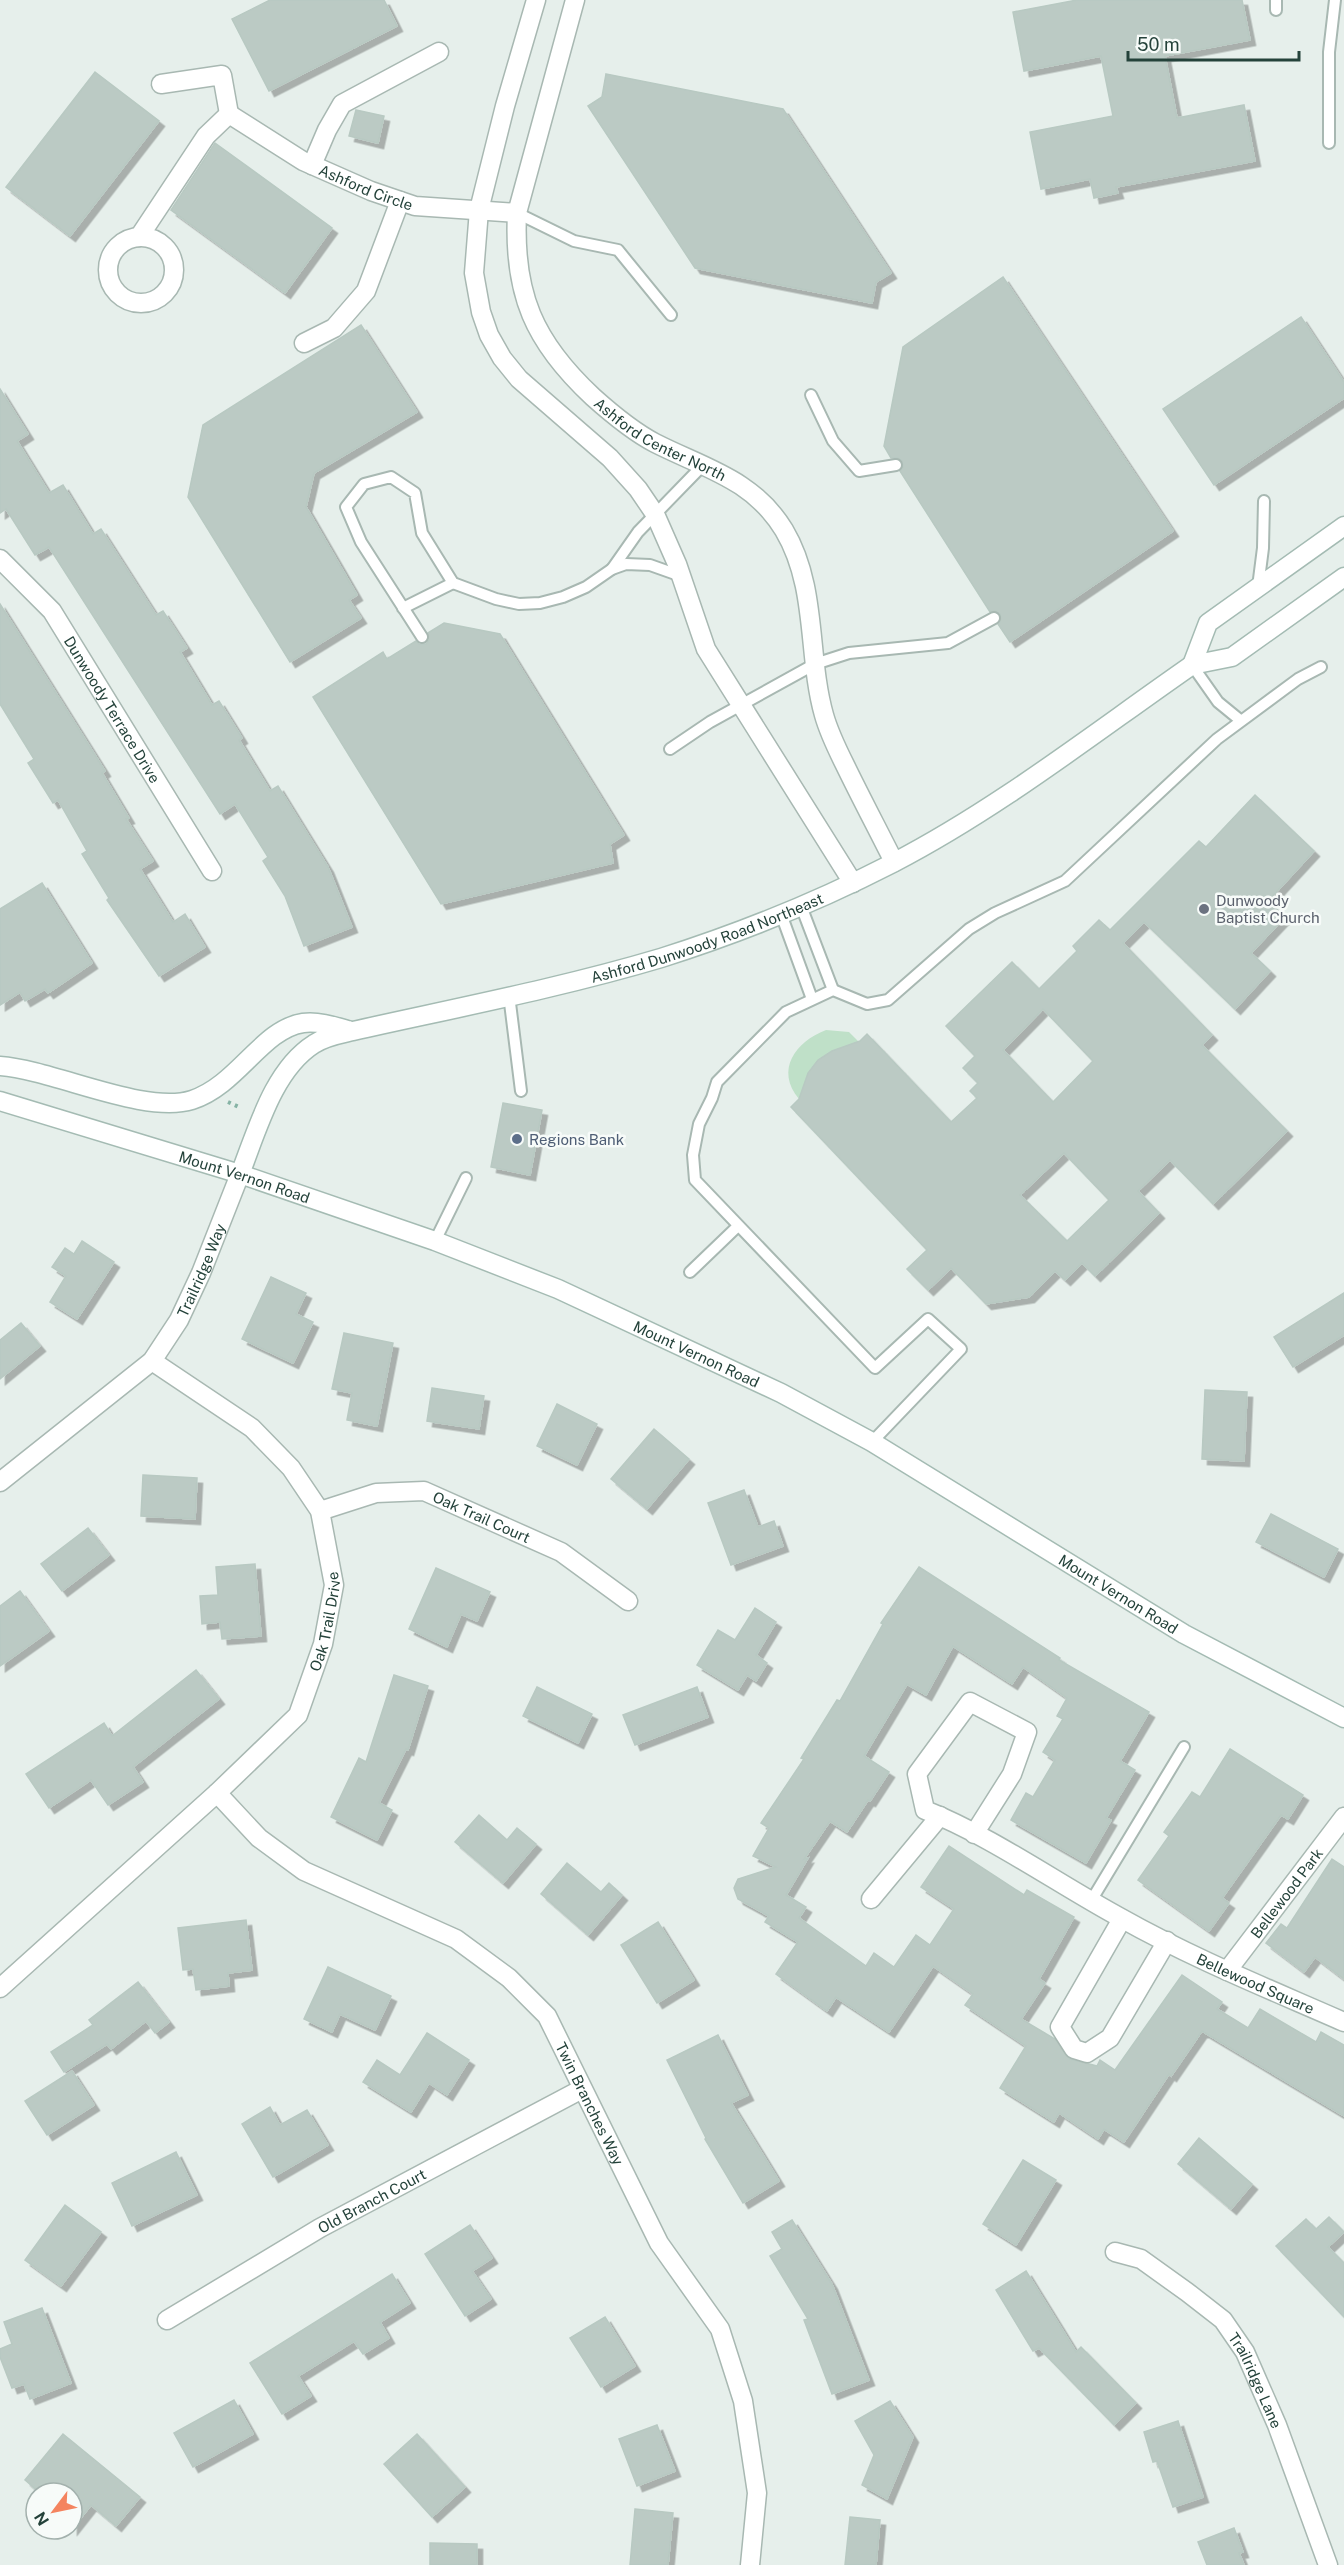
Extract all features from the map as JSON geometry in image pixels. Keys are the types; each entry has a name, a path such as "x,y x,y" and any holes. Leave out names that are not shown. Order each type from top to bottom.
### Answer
{"street":[{"path":"536,0 505,106 479,210 474,273 476,291 489,335 502,358 533,392 610,458 638,489 655,514 681,576 706,649 853,883"},
{"name":"Ashford Center North","path":"575,0 517,213 516,246 522,287 536,328 547,346 578,383 622,421 655,442 723,473 755,497 783,529 798,562 807,591 820,701 831,735 894,862"},
{"path":"312,165 327,130 342,104 439,52"},
{"path":"139,237 206,136 230,114 222,75 161,84"},
{"name":"Ashford Circle","path":"230,114 312,165 371,191 415,206 517,213"},
{"path":"304,343 334,328 366,291 400,201"},
{"path":"1192,665 1208,623 1344,526"},
{"name":"Dunwoody Terrace Drive","path":"0,559 52,611 212,871"},
{"name":"Ashford Dunwoody Road Northeast","path":"240,1174 276,1086 293,1062 314,1044 327,1037 662,957 781,914 853,883 894,862 997,801 1192,665 1232,657 1344,577"},
{"path":"0,1066 154,1103 173,1103 190,1100 220,1086 276,1034 290,1026 321,1023 353,1031"},
{"name":"Mount Vernon Road","path":"0,1101 240,1174 435,1241 558,1289 782,1393 872,1442 1184,1634 1344,1718"},
{"name":"Trailridge Way","path":"152,1361 179,1320 197,1283 240,1174"},
{"path":"0,1482 152,1361"},
{"name":"Oak Trail Drive","path":"0,1988 217,1792 298,1715 323,1644 334,1585 320,1511 291,1468 252,1428 152,1361"},
{"name":"Oak Trail Court","path":"320,1511 376,1493 424,1491 561,1552 628,1601"},
{"name":"Bellewood Square","path":"974,1834 1012,1774 1027,1732 970,1702 917,1774 925,1810 974,1834 1122,1919 1227,1971 1344,2022"},
{"name":"Twin Branches Way","path":"217,1792 259,1838 304,1871 456,1939 509,1978 547,2016 659,2243 720,2329 743,2401 757,2493 750,2565"},
{"path":"871,1899 940,1816"},
{"name":"Bellewood Park","path":"1227,1971 1344,1817"},
{"path":"1122,1919 1060,2027 1074,2049 1087,2053 1110,2038 1167,1941"},
{"name":"Old Branch Court","path":"167,2320 320,2228 582,2089"},
{"name":"Trailridge Lane","path":"1115,2252 1141,2259 1187,2292 1223,2320 1245,2352 1277,2425 1328,2565"}],"lane":[{"path":"1329,143 1329,52 1335,0"},
{"path":"517,213 574,241 618,250 671,315"},
{"path":"811,395 833,441 859,471 896,465"},
{"path":"612,569 638,532 704,464"},
{"path":"422,637 361,542 346,507 364,484 391,477 415,493 422,533 453,583 496,599 519,604 540,603 563,597 586,586 612,569 626,564 650,565 681,576"},
{"path":"1258,587 1263,548 1264,501"},
{"path":"403,608 453,583"},
{"path":"670,748 815,664 849,653 948,643 994,618"},
{"path":"1192,665 1218,702 1240,720"},
{"path":"872,1442 961,1349 928,1319 875,1368 695,1180 693,1155 699,1124 717,1082 786,1011 833,990 867,1004 888,1000 969,929 995,913 1065,881 1240,720 1298,679 1321,667"},
{"path":"801,906 833,990"},
{"path":"781,914 812,999"},
{"path":"509,995 521,1091"},
{"path":"435,1241 466,1178"},
{"path":"690,1272 738,1226"},
{"path":"1091,1901 1184,1747"}],"green space":[{"path":"826,1030 849,1032 859,1042 834,1051 820,1061 810,1075 799,1099 789,1078 792,1058 805,1042"}],"building":[{"path":"270,0 384,0 397,26 269,91 232,19"},
{"path":"1077,0 1242,0 1250,40 1165,56 1177,118 1244,105 1255,161 1116,187 1118,193 1094,198 1090,179 1041,189 1030,132 1113,116 1101,56 1024,71 1013,12"},
{"path":"95,72 159,121 70,236 6,187"},
{"path":"606,74 783,109 891,273 876,282 872,303 695,268 588,106 602,97"},
{"path":"356,110 384,116 378,143 349,136"},
{"path":"215,143 332,228 285,293 171,210"},
{"path":"1003,277 1173,531 1010,642 998,624 1001,619 1000,614 995,611 990,612 900,471 903,467 902,461 898,458 891,458 884,446 903,347"},
{"path":"1301,317 1344,382 1344,398 1214,485 1163,409"},
{"path":"361,325 417,412 314,473 306,507 357,595 349,600 361,618 290,662 188,497 203,425"},
{"path":"0,389 28,434 17,441 49,493 63,485 93,534 101,529 156,615 163,611 187,648 180,652 212,705 219,701 242,738 239,740 270,791 278,786 328,867 352,927 304,946 285,896 263,861 268,857 235,804 220,814 49,547 35,555 6,509 0,513"},
{"path":"0,604 105,771 102,773 129,818 126,819 153,861 140,869 173,922 185,914 205,947 159,976 107,900 109,898 82,854 87,851 58,800 53,803 28,763 34,759 0,704"},
{"path":"444,623 500,634 624,835 610,844 613,863 441,904 313,697 383,652 387,659 416,641 419,644 426,644 429,640 428,633"},
{"path":"1255,795 1314,851 1268,901 1285,917 1251,953 1270,971 1235,1009 1144,922 1123,943 1212,1035 1202,1045 1287,1131 1213,1204 1170,1160 1138,1191 1159,1213 1095,1276 1082,1263 1065,1280 1055,1271 1029,1297 986,1304 951,1268 928,1290 907,1269 927,1250 791,1107 799,1099 808,1073 818,1060 832,1051 860,1041 867,1034 951,1122 977,1098 970,1091 978,1083 963,1068 975,1056 946,1026 1012,962 1039,989 1077,951 1073,946 1099,920 1110,930 1199,841 1206,847","holes":["1043,1009 1093,1061 1053,1102 1003,1050","1064,1153 1109,1200 1067,1241 1020,1195"]},
{"path":"42,883 92,963 48,993 45,989 25,1001 20,992 0,1005 0,909"},
{"name":"Regions Bank","path":"503,1103 542,1110 530,1175 491,1167"},
{"path":"82,1241 114,1262 77,1319 50,1302 66,1276 52,1267 65,1248 74,1254"},
{"path":"271,1277 306,1293 296,1314 313,1322 293,1363 242,1339"},
{"path":"1344,1293 1344,1335 1293,1367 1274,1337"},
{"path":"21,1323 40,1346 0,1379 0,1340"},
{"path":"344,1333 393,1343 377,1426 347,1420 352,1393 332,1389"},
{"path":"432,1388 484,1396 479,1429 427,1421"},
{"path":"1205,1390 1247,1392 1244,1461 1202,1459"},
{"path":"557,1404 597,1424 577,1465 537,1446"},
{"path":"654,1429 689,1459 647,1509 611,1479"},
{"path":"143,1475 197,1478 195,1519 141,1516"},
{"path":"744,1490 758,1527 774,1521 783,1546 731,1565 708,1503"},
{"path":"1271,1514 1338,1549 1324,1577 1256,1542"},
{"path":"88,1528 109,1555 62,1591 41,1564"},
{"path":"255,1564 261,1636 222,1639 220,1622 202,1624 200,1596 218,1595 216,1567"},
{"path":"919,1567 1060,1658 1059,1660 1149,1712 1120,1761 1135,1770 1106,1818 1111,1820 1086,1863 1011,1820 1026,1793 1033,1797 1055,1760 1043,1752 1063,1719 1057,1716 1067,1698 1023,1667 1012,1684 953,1646 926,1695 907,1684 864,1756 889,1772 870,1801 868,1800 847,1832 830,1821 804,1859 808,1858 786,1895 806,1907 799,1918 866,1966 874,1953 894,1967 916,1935 930,1945 954,1909 921,1887 949,1846 1024,1895 1027,1890 1074,1917 1039,1979 1045,1983 1021,2019 1055,2039 1070,2059 1097,2066 1100,2060 1115,2070 1182,1975 1222,2002 1217,2009 1248,2028 1260,2009 1316,2042 1321,2032 1344,2045 1344,2116 1202,2031 1171,2076 1169,2074 1124,2142 1104,2129 1098,2139 1059,2113 1054,2122 1000,2088 1026,2046 965,2005 973,1994 933,1966 889,2032 836,1997 827,2011 776,1974 798,1942 765,1922 769,1916 738,1899 734,1888 738,1879 776,1867 753,1856 769,1828 761,1823 804,1759 801,1758 837,1700 840,1701 883,1624 881,1623"},
{"path":"436,1568 490,1592 477,1621 461,1614 447,1647 409,1629"},
{"path":"20,1591 49,1631 0,1666 0,1606"},
{"path":"755,1608 776,1622 756,1655 767,1663 756,1681 747,1675 738,1690 697,1665 718,1630 735,1640"},
{"path":"196,1670 219,1699 133,1767 143,1782 108,1805 91,1780 49,1808 26,1774 104,1723 112,1736"},
{"path":"394,1675 428,1686 408,1750 406,1749 379,1803 392,1810 377,1840 331,1817 359,1758 366,1762"},
{"path":"537,1687 592,1714 578,1743 523,1716"},
{"path":"697,1687 708,1717 635,1745 623,1715"},
{"path":"1230,1749 1303,1795 1288,1819 1281,1815 1222,1898 1229,1903 1209,1931 1138,1880 1169,1836 1164,1832 1192,1792 1200,1797"},
{"path":"479,1815 507,1840 517,1828 536,1844 503,1883 455,1842"},
{"path":"1332,1859 1344,1867 1344,1979 1315,1957 1304,1972 1266,1943 1281,1924 1287,1928"},
{"path":"567,1863 601,1892 609,1883 622,1895 588,1935 541,1894"},
{"path":"246,1920 252,1970 228,1973 229,1986 196,1990 193,1969 183,1970 178,1928"},
{"path":"658,1922 694,1980 657,2003 621,1945"},
{"path":"328,1967 391,1996 375,2030 340,2014 332,2032 304,2019"},
{"path":"138,1982 169,2022 155,2033 146,2021 111,2049 107,2044 64,2072 51,2052 93,2025 89,2020"},
{"path":"427,2033 469,2060 447,2095 429,2083 411,2112 363,2082 377,2060 400,2075"},
{"path":"718,2035 748,2095 731,2103 779,2181 743,2203 705,2139 667,2060"},
{"path":"72,2071 94,2105 47,2135 25,2101"},
{"path":"270,2107 280,2125 307,2110 328,2145 273,2177 242,2124"},
{"path":"1199,2138 1252,2184 1231,2209 1178,2164"},
{"path":"176,2152 197,2195 132,2226 112,2183"},
{"path":"1023,2160 1056,2180 1016,2245 983,2224"},
{"path":"65,2205 101,2232 61,2286 25,2260"},
{"path":"1329,2217 1344,2232 1328,2247 1344,2263 1344,2317 1276,2246 1306,2219 1316,2229"},
{"path":"792,2220 832,2284 869,2380 832,2394 804,2320 808,2319 770,2256 782,2249 772,2232"},
{"path":"470,2225 492,2258 472,2271 491,2299 465,2316 425,2254"},
{"path":"1026,2271 1076,2352 1081,2347 1136,2403 1114,2425 1039,2348 1033,2351 996,2290"},
{"path":"392,2274 410,2303 380,2322 389,2338 363,2354 354,2341 298,2376 311,2396 282,2414 250,2363"},
{"path":"42,2308 71,2383 30,2399 24,2384 12,2388 0,2357 0,2349 12,2344 4,2322"},
{"path":"605,2317 635,2366 601,2387 570,2338"},
{"path":"234,2400 253,2434 193,2467 174,2433"},
{"path":"890,2401 913,2437 887,2499 862,2485 874,2455 855,2421"},
{"path":"1178,2421 1203,2497 1173,2507 1157,2461 1153,2462 1144,2432"},
{"path":"657,2425 675,2471 637,2486 619,2439"},
{"path":"63,2434 140,2497 116,2526 91,2505 84,2514 84,2481 25,2480"},
{"path":"417,2434 465,2487 432,2517 384,2464"},
{"path":"635,2509 673,2513 668,2565 630,2565"},
{"path":"850,2517 880,2520 876,2565 845,2565"},
{"path":"1234,2528 1243,2552 1239,2553 1244,2565 1207,2565 1198,2542"},
{"path":"430,2543 477,2544 477,2565 430,2565"}],"place":[{"name":"Dunwoody Baptist Church","path":"1204,909"},
{"name":"Regions Bank","path":"517,1139"}]}
